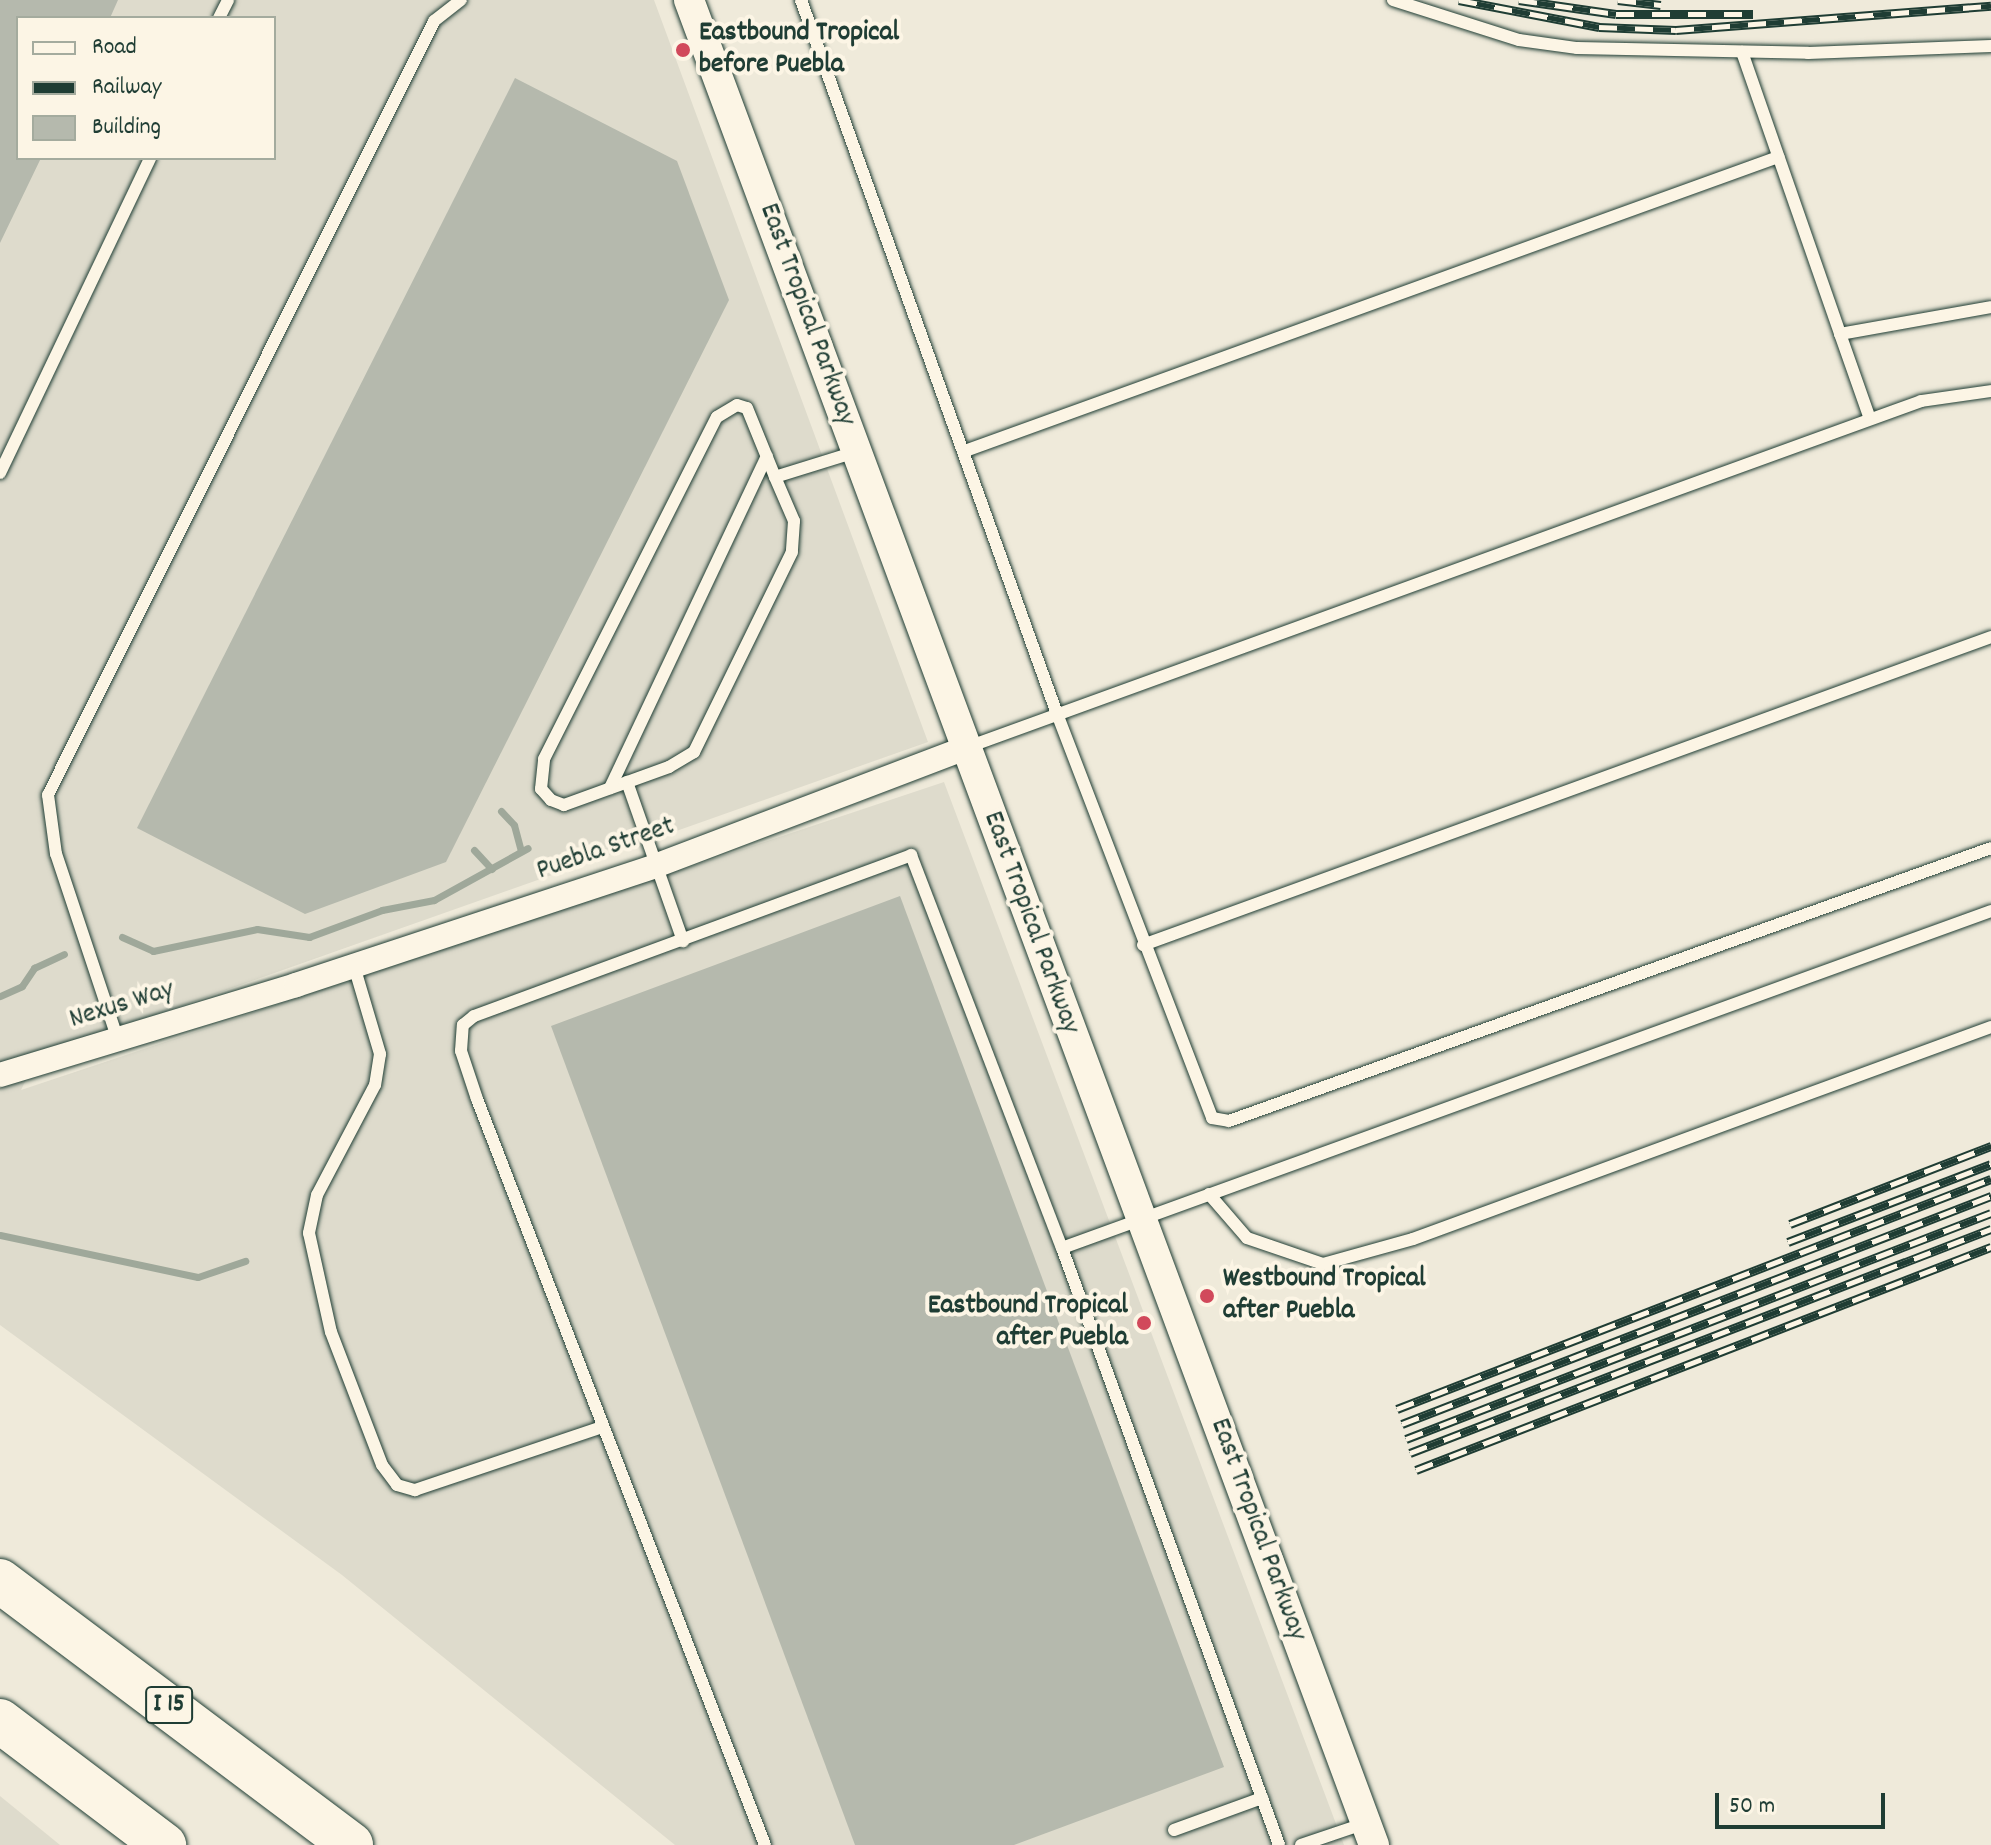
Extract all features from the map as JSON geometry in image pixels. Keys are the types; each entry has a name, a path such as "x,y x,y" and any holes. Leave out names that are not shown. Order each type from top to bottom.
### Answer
{"highway":[{"name":"I 15","path":"0,1581 347,1841"},
{"path":"0,1721 164,1845"}],"street":[{"name":"East Tropical Parkway","path":"689,0 1370,1834"},
{"name":"Puebla Street","path":"262,995 655,866 965,748"},
{"name":"Nexus Way","path":"0,1075 262,995"}],"lane":[{"path":"117,1037 56,854 48,795 434,21 461,0"},
{"path":"801,0 1056,711 1203,1104 1212,1118 1229,1121 1991,848"},
{"path":"1393,0 1519,40 1577,48 1742,52 1991,46"},
{"path":"1742,52 1870,419"},
{"path":"965,451 1778,157"},
{"path":"0,473 149,160"},
{"path":"1840,334 1991,307"},
{"path":"965,748 1056,711 1921,401 1991,391"},
{"path":"737,405 747,408 775,477 794,521 792,552 694,752 627,782 564,805 551,800 541,789 544,759 717,417 737,405"},
{"path":"775,477 856,452"},
{"path":"610,788 767,456"},
{"path":"1143,945 1991,637"},
{"path":"627,782 683,941"},
{"path":"765,1845 477,1099 461,1051 463,1025 474,1016 911,855 1062,1248 1279,1845"},
{"path":"1062,1248 1991,911"},
{"path":"354,966 380,1054 375,1085 317,1195 309,1233 331,1332 382,1465 397,1485 415,1490 602,1427"},
{"path":"1209,1194 1247,1238 1323,1264 1413,1239 1991,1027"},
{"path":"1174,1830 1262,1798"},
{"path":"1301,1845 1370,1834"}],"shaded area":[{"path":"0,0 654,0 928,742 37,1057 21,1090 944,782 1344,1845 675,1845 342,1575 0,1325"},
{"path":"0,1796 60,1845 0,1845"}],"building":[{"path":"0,0 118,0 111,16 16,16 16,160 40,160 0,243"},
{"path":"515,78 677,161 729,300 446,862 305,914 137,828"},
{"path":"900,896 1224,1767 1014,1845 855,1845 551,1026"}],"waterway":[{"path":"501,811 514,825 521,851"},
{"path":"122,937 153,951 257,929 309,937 382,910 434,900 528,848"},
{"path":"474,850 492,869"},
{"path":"0,996 22,986 34,968 64,954"},
{"path":"0,1235 198,1277 245,1261"}],"railway":[{"path":"1459,0 1599,27 1676,30 1991,6"},
{"path":"1519,0 1616,14 1753,14"},
{"path":"1618,0 1661,5"},
{"path":"1790,1224 1991,1146"},
{"path":"1788,1242 1991,1164"},
{"path":"1397,1409 1991,1179"},
{"path":"1402,1424 1991,1196"},
{"path":"1406,1439 1991,1213"},
{"path":"1410,1453 1991,1229"},
{"path":"1416,1470 1991,1247"}],"place":[{"name":"Eastbound Tropical before Puebla","path":"683,50"},
{"name":"Westbound Tropical after Puebla","path":"1207,1296"},
{"name":"Eastbound Tropical after Puebla","path":"1144,1323"}]}
